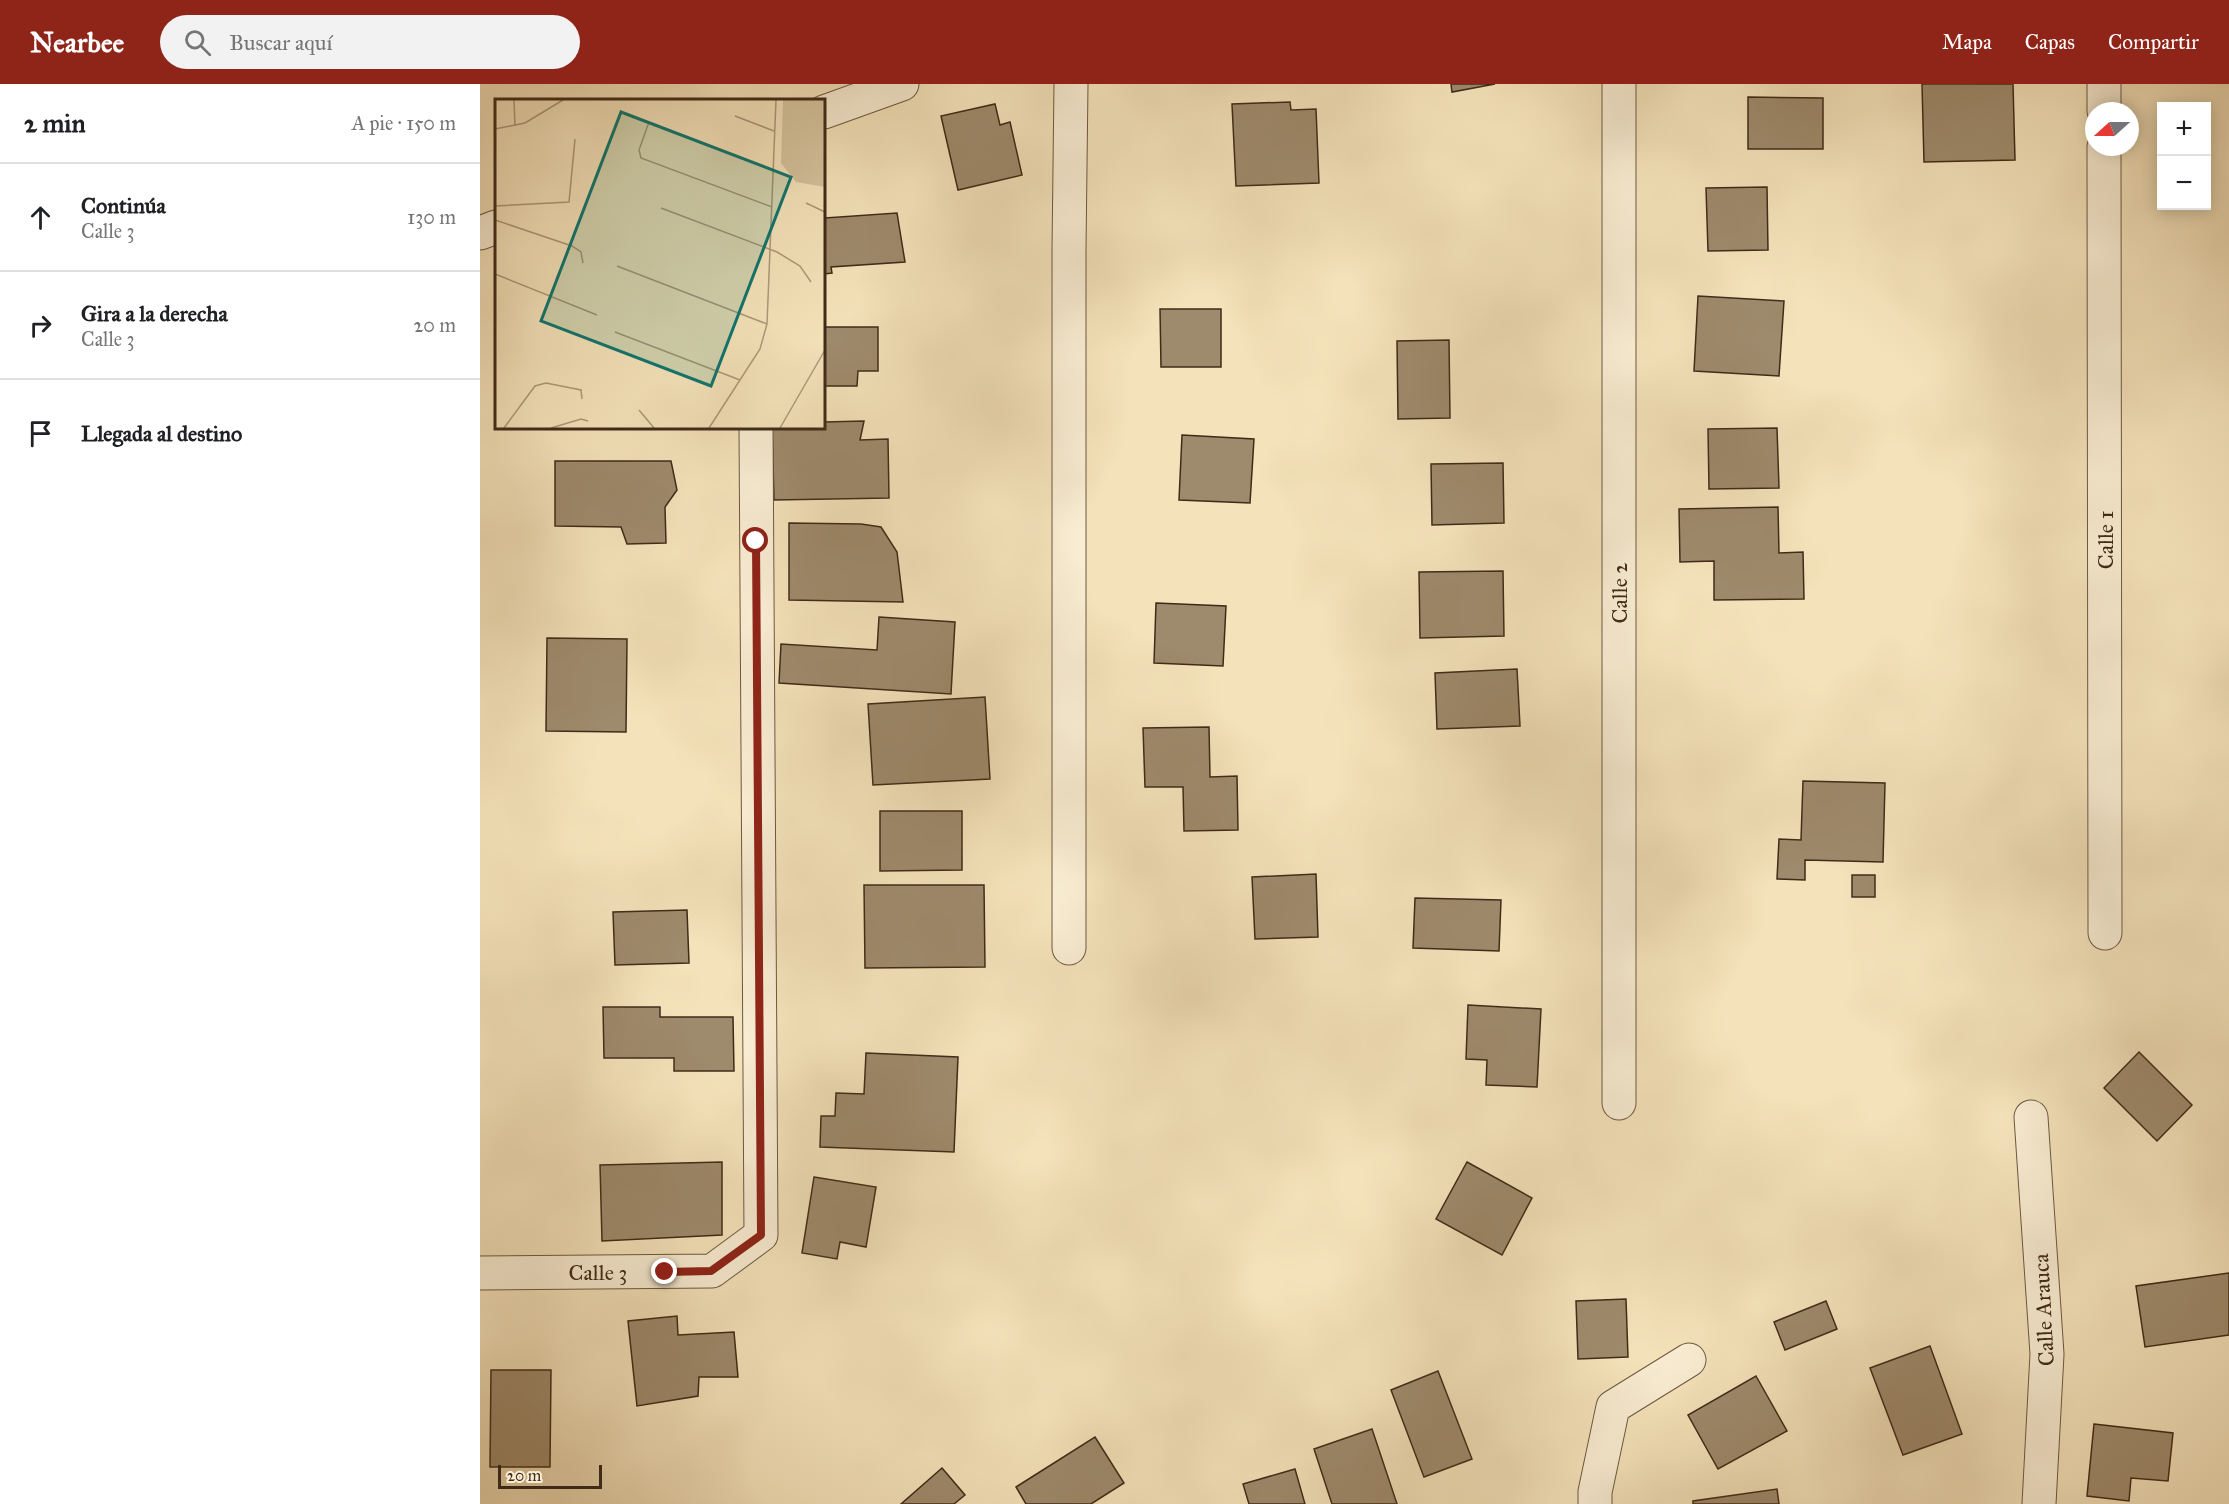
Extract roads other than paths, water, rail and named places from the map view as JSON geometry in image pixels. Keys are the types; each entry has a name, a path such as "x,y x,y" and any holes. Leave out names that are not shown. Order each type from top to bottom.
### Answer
{"street":[{"path":"825,112 902,84"},
{"path":"1069,948 1068,249 1071,84"},
{"name":"Calle 2","path":"1619,84 1619,1103"},
{"path":"2104,84 2104,102"},
{"name":"Calle 1","path":"2104,156 2105,933"},
{"path":"480,233 495,227"},
{"name":"Calle 3","path":"480,1273 711,1271 761,1235 756,429"},
{"name":"Calle Arauca","path":"2031,1117 2047,1354 2039,1504"},
{"path":"1595,1504 1594,1492 1613,1407 1689,1360"}]}
